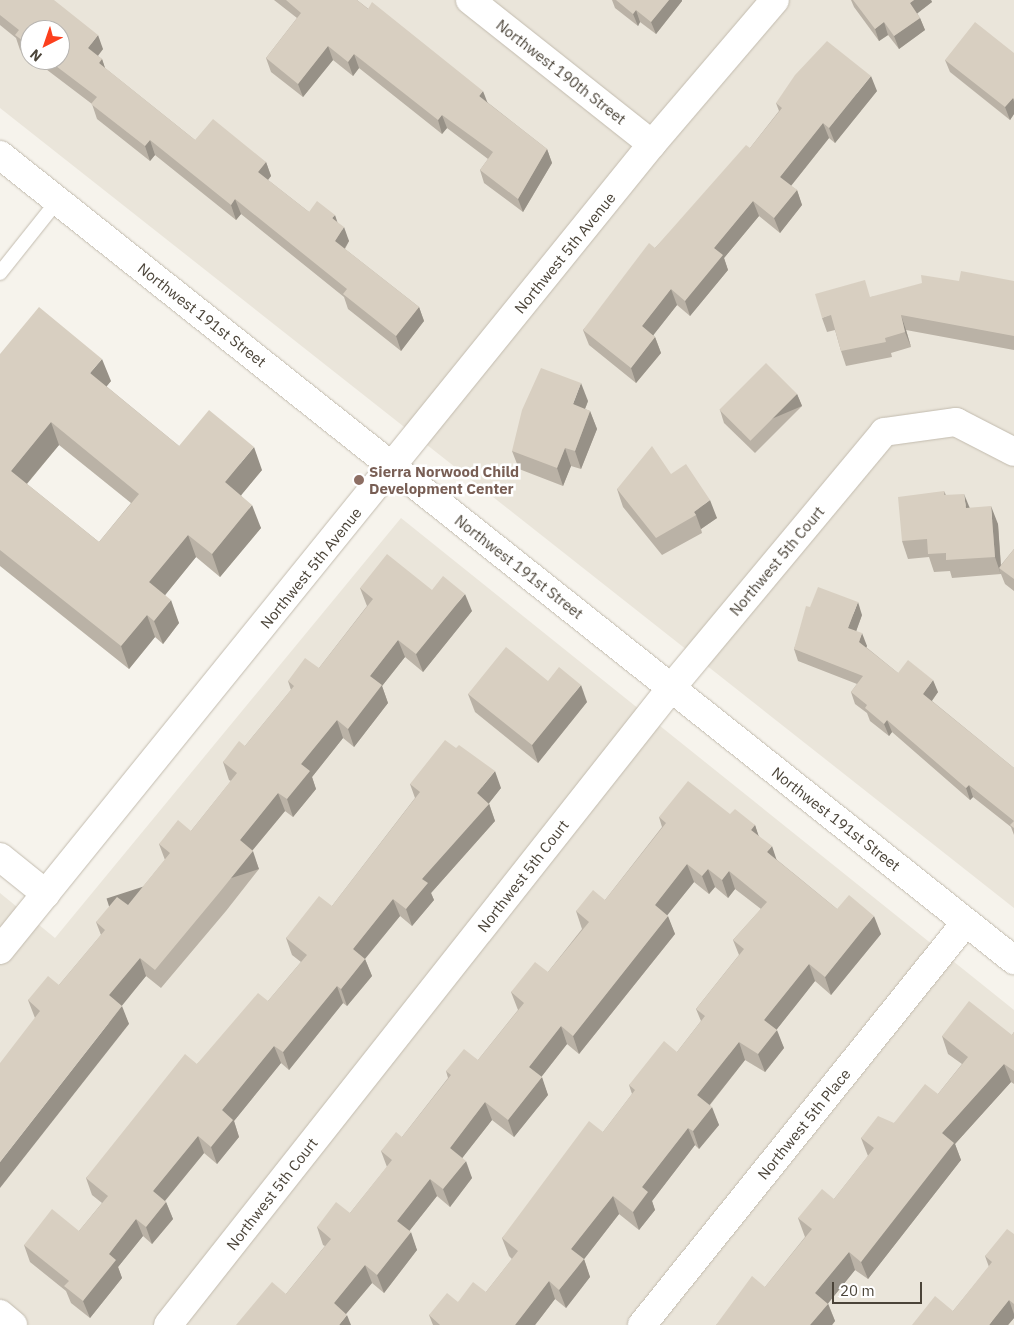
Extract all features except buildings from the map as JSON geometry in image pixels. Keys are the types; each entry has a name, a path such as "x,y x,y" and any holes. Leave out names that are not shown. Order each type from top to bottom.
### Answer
{"street":[{"name":"Northwest 190th Street","path":"470,0 652,144"},
{"name":"Northwest 5th Avenue","path":"0,950 393,467 652,144 775,0"},
{"name":"Northwest 191st Street","path":"0,155 1014,960"},
{"name":"Northwest 5th Court","path":"168,1325 671,688 884,432 956,422 1014,452"},
{"path":"0,857 46,894"},
{"name":"Northwest 5th Place","path":"642,1325 966,922"},
{"path":"0,1314 13,1325"}],"lane":[{"path":"0,273 58,200"}],"shaded area":[{"path":"0,0 1014,0 1014,908 0,108"},
{"path":"401,518 1014,1010 1014,1325 0,1325 0,893 55,938"}],"place":[{"name":"Sierra Norwood Child Development Center","path":"359,480"}]}
